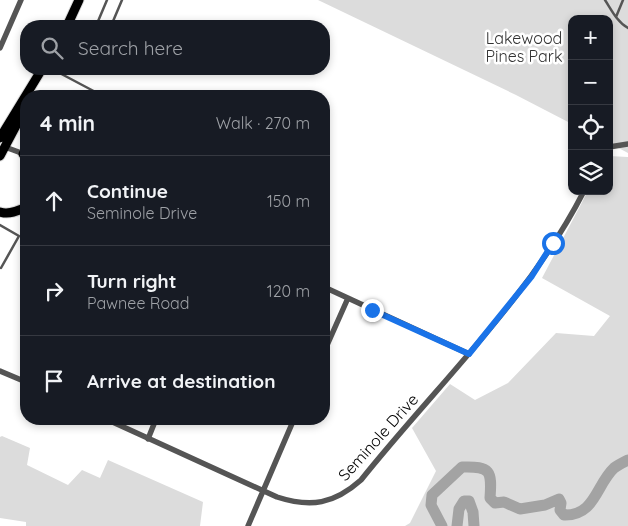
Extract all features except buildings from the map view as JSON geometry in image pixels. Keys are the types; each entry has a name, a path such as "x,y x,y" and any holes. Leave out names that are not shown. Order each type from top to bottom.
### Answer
{"main road":[{"path":"70,20 79,0"},
{"path":"33,90 39,75"},
{"path":"35,90 43,75"},
{"path":"0,127 20,113"},
{"path":"0,138 20,115"},
{"path":"0,156 20,118"},
{"path":"0,212 14,212 20,209"}],"street":[{"path":"0,48 21,0"},
{"path":"613,146 628,144"},
{"path":"5,147 20,153"},
{"name":"Seminole Drive","path":"119,425 277,497 302,504 324,502 349,491 361,480 469,354 532,276 572,214 582,195"},
{"path":"330,290 469,354"},
{"path":"330,338 348,298"},
{"path":"0,371 20,379"},
{"path":"148,439 154,425"},
{"path":"248,526 291,425"}],"lane":[{"path":"99,20 107,0"},
{"path":"114,20 122,0"},
{"path":"604,0 616,17 628,28"},
{"path":"616,17 622,0"},
{"path":"62,75 94,90"},
{"path":"0,225 19,236 2,268"}],"green space":[{"name":"Lakewood Pines Park","path":"318,0 628,0 628,153 613,145 613,15 568,15 568,122"},
{"path":"613,156 628,157 628,526 405,526 410,523 436,471 412,428 450,384 475,400 508,383 556,333 594,336 610,316 542,278 586,195 613,195"},
{"path":"2,436 30,448 27,465 68,485 82,470 100,478 108,460 203,502 200,526 26,526 26,522 0,518 0,437"}],"waterway":[{"path":"442,526 431,505 432,495 462,467 479,468 488,472 491,482 490,498 495,503 504,502 520,509 545,505 559,499 561,503 560,510 564,515 574,514 589,505 614,468 628,460"},
{"path":"457,526 459,509 464,501 469,501 473,512 474,526"}],"route":[{"path":"372,310 469,354 532,276 553,243"}]}
